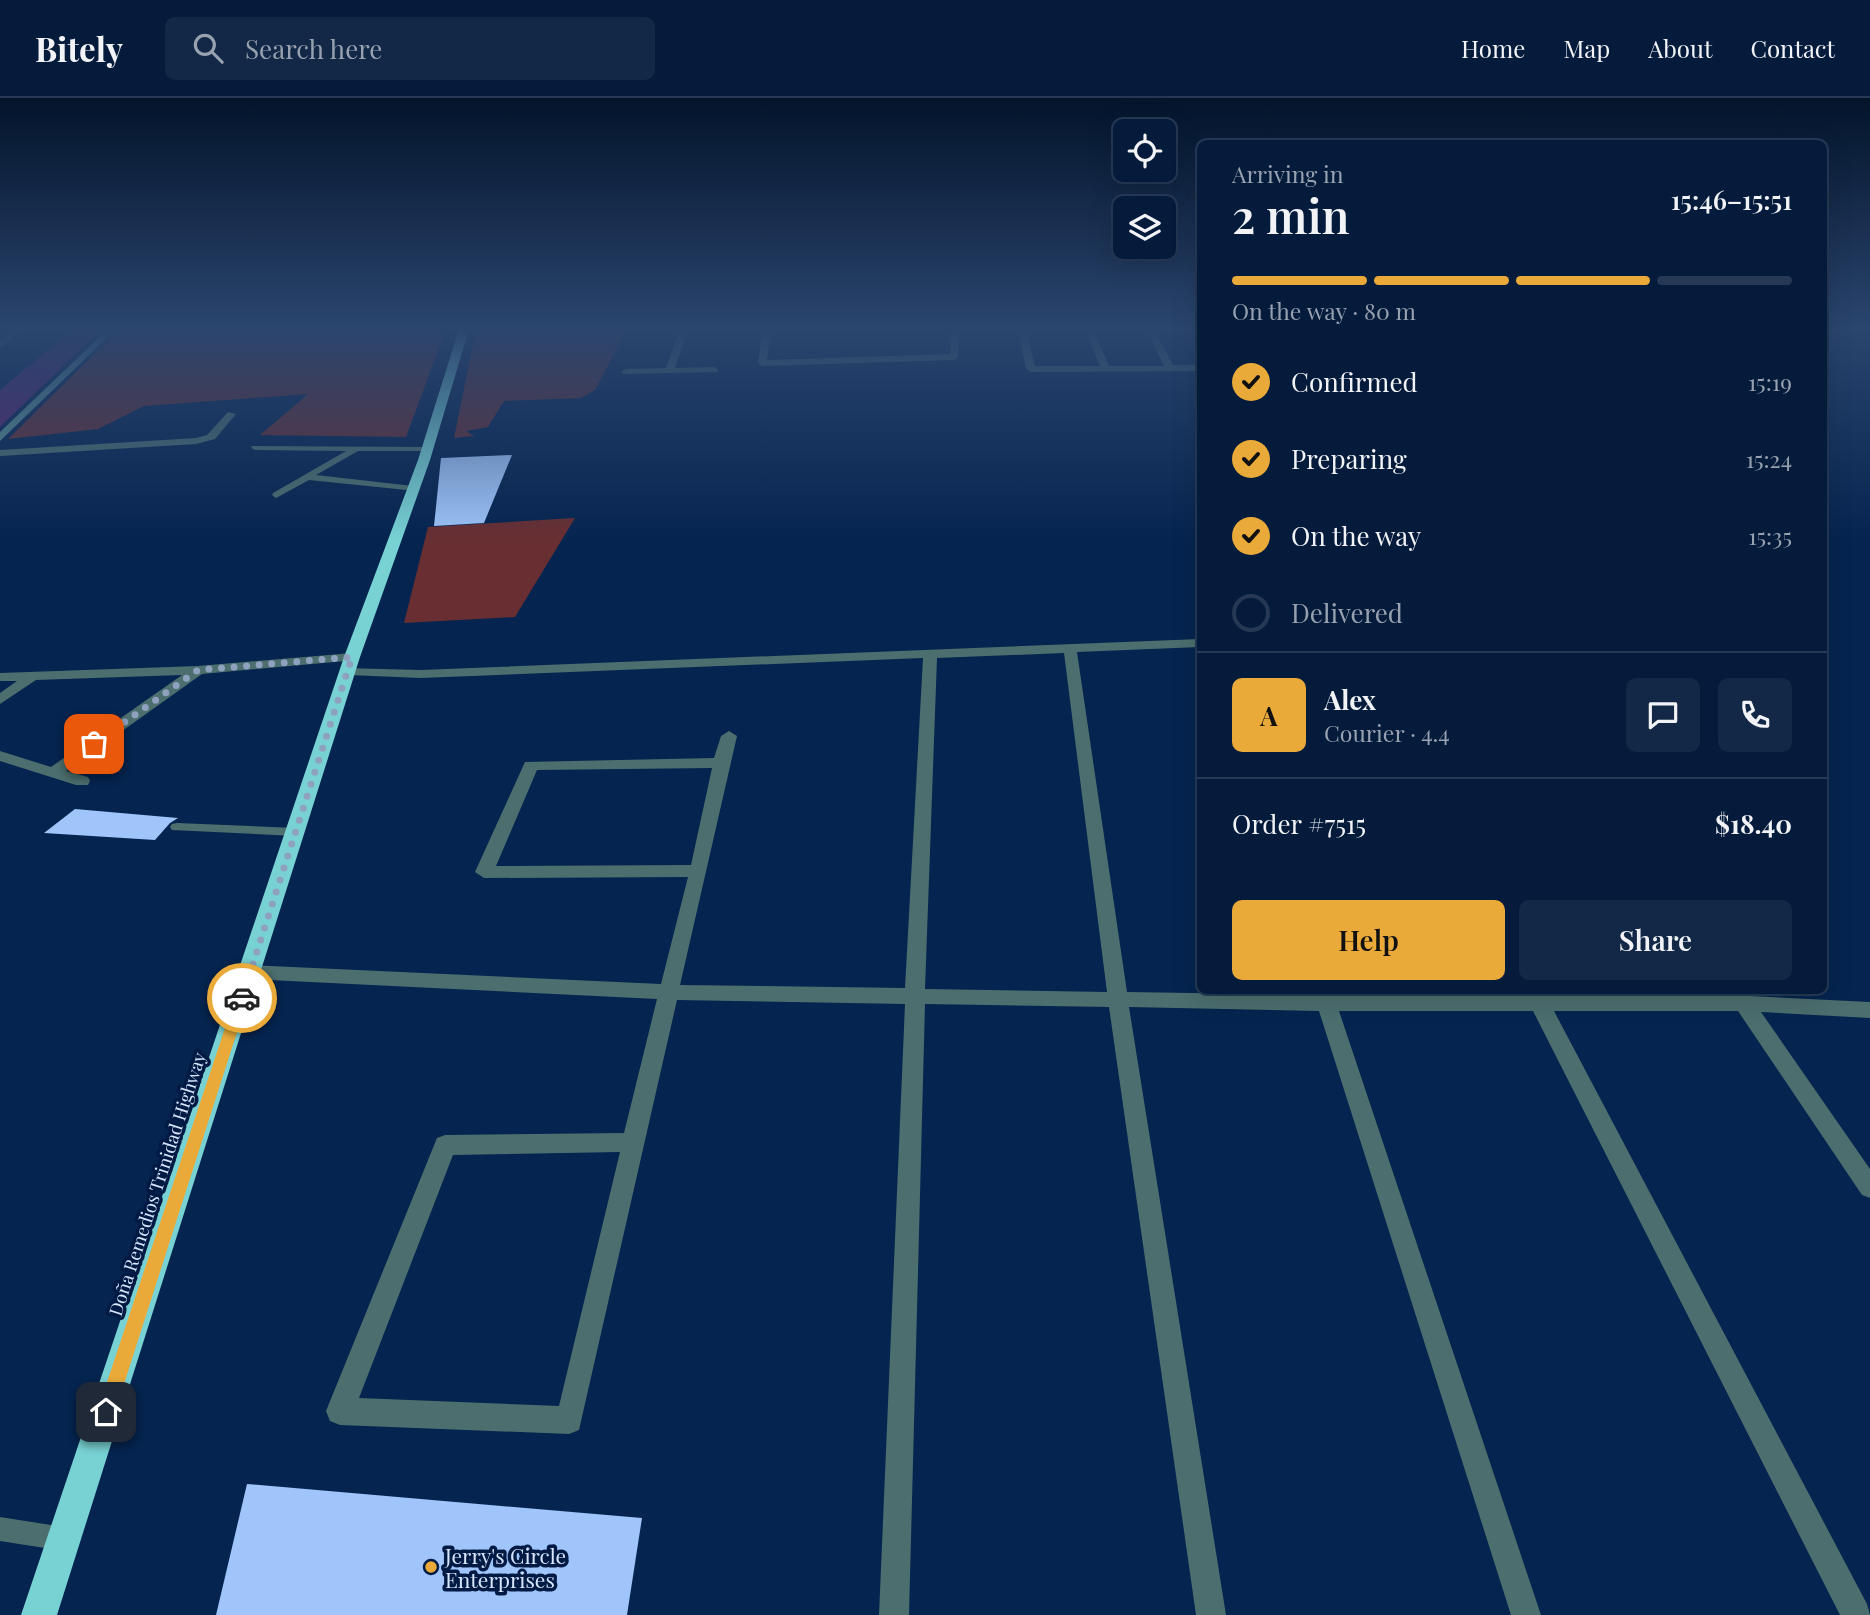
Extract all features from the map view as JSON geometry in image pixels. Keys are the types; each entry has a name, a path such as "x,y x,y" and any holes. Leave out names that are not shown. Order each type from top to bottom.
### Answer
{"highway":[{"name":"Doña Remedios Trinidad Highway","path":"39,1615 350,664 442,400"}],"street":[{"path":"0,438 39,400"},
{"path":"0,453 196,441 211,437 231,414"},
{"path":"0,677 350,664 421,674 1197,643"},
{"path":"1070,649 1118,998 1211,1615"},
{"path":"894,1615 915,995 930,654"},
{"path":"53,773 198,670"},
{"path":"0,700 34,675"},
{"path":"635,1142 445,1145 340,1411 569,1420 635,1142 667,992 698,871 720,763 729,736"},
{"path":"0,756 82,781"},
{"path":"698,871 484,872 531,765 720,763"},
{"path":"250,972 667,992 1118,998 1323,997 1539,1002 1740,997 1870,1010"},
{"path":"1323,997 1526,1615"},
{"path":"1740,997 1870,1188"},
{"path":"1539,1002 1856,1615"}],"lane":[{"path":"255,448 427,449"},
{"path":"276,495 357,448"},
{"path":"312,474 414,486"},
{"path":"177,827 296,832"},
{"path":"0,1529 64,1539"}],"shaded area":[{"path":"0,400 28,400 0,427"},
{"path":"48,400 229,400 144,406 98,429 8,439"},
{"path":"301,400 420,400 406,437 260,435"},
{"path":"462,400 535,400 504,401 488,427 466,431 474,436 454,438"},
{"path":"575,518 515,617 404,623 428,527"}],"building":[{"path":"512,455 484,523 434,526 441,458"},
{"path":"75,809 178,818 155,840 44,833"},
{"name":"Jerry's Circle Enterprises","path":"247,1484 642,1518 627,1615 216,1615"}],"way so far":[{"path":"94,744 198,670 352,657 242,998"}],"place":[{"name":"Jerry's Circle Enterprises","path":"431,1567"}],"route":[{"path":"106,1412 242,998"}]}
